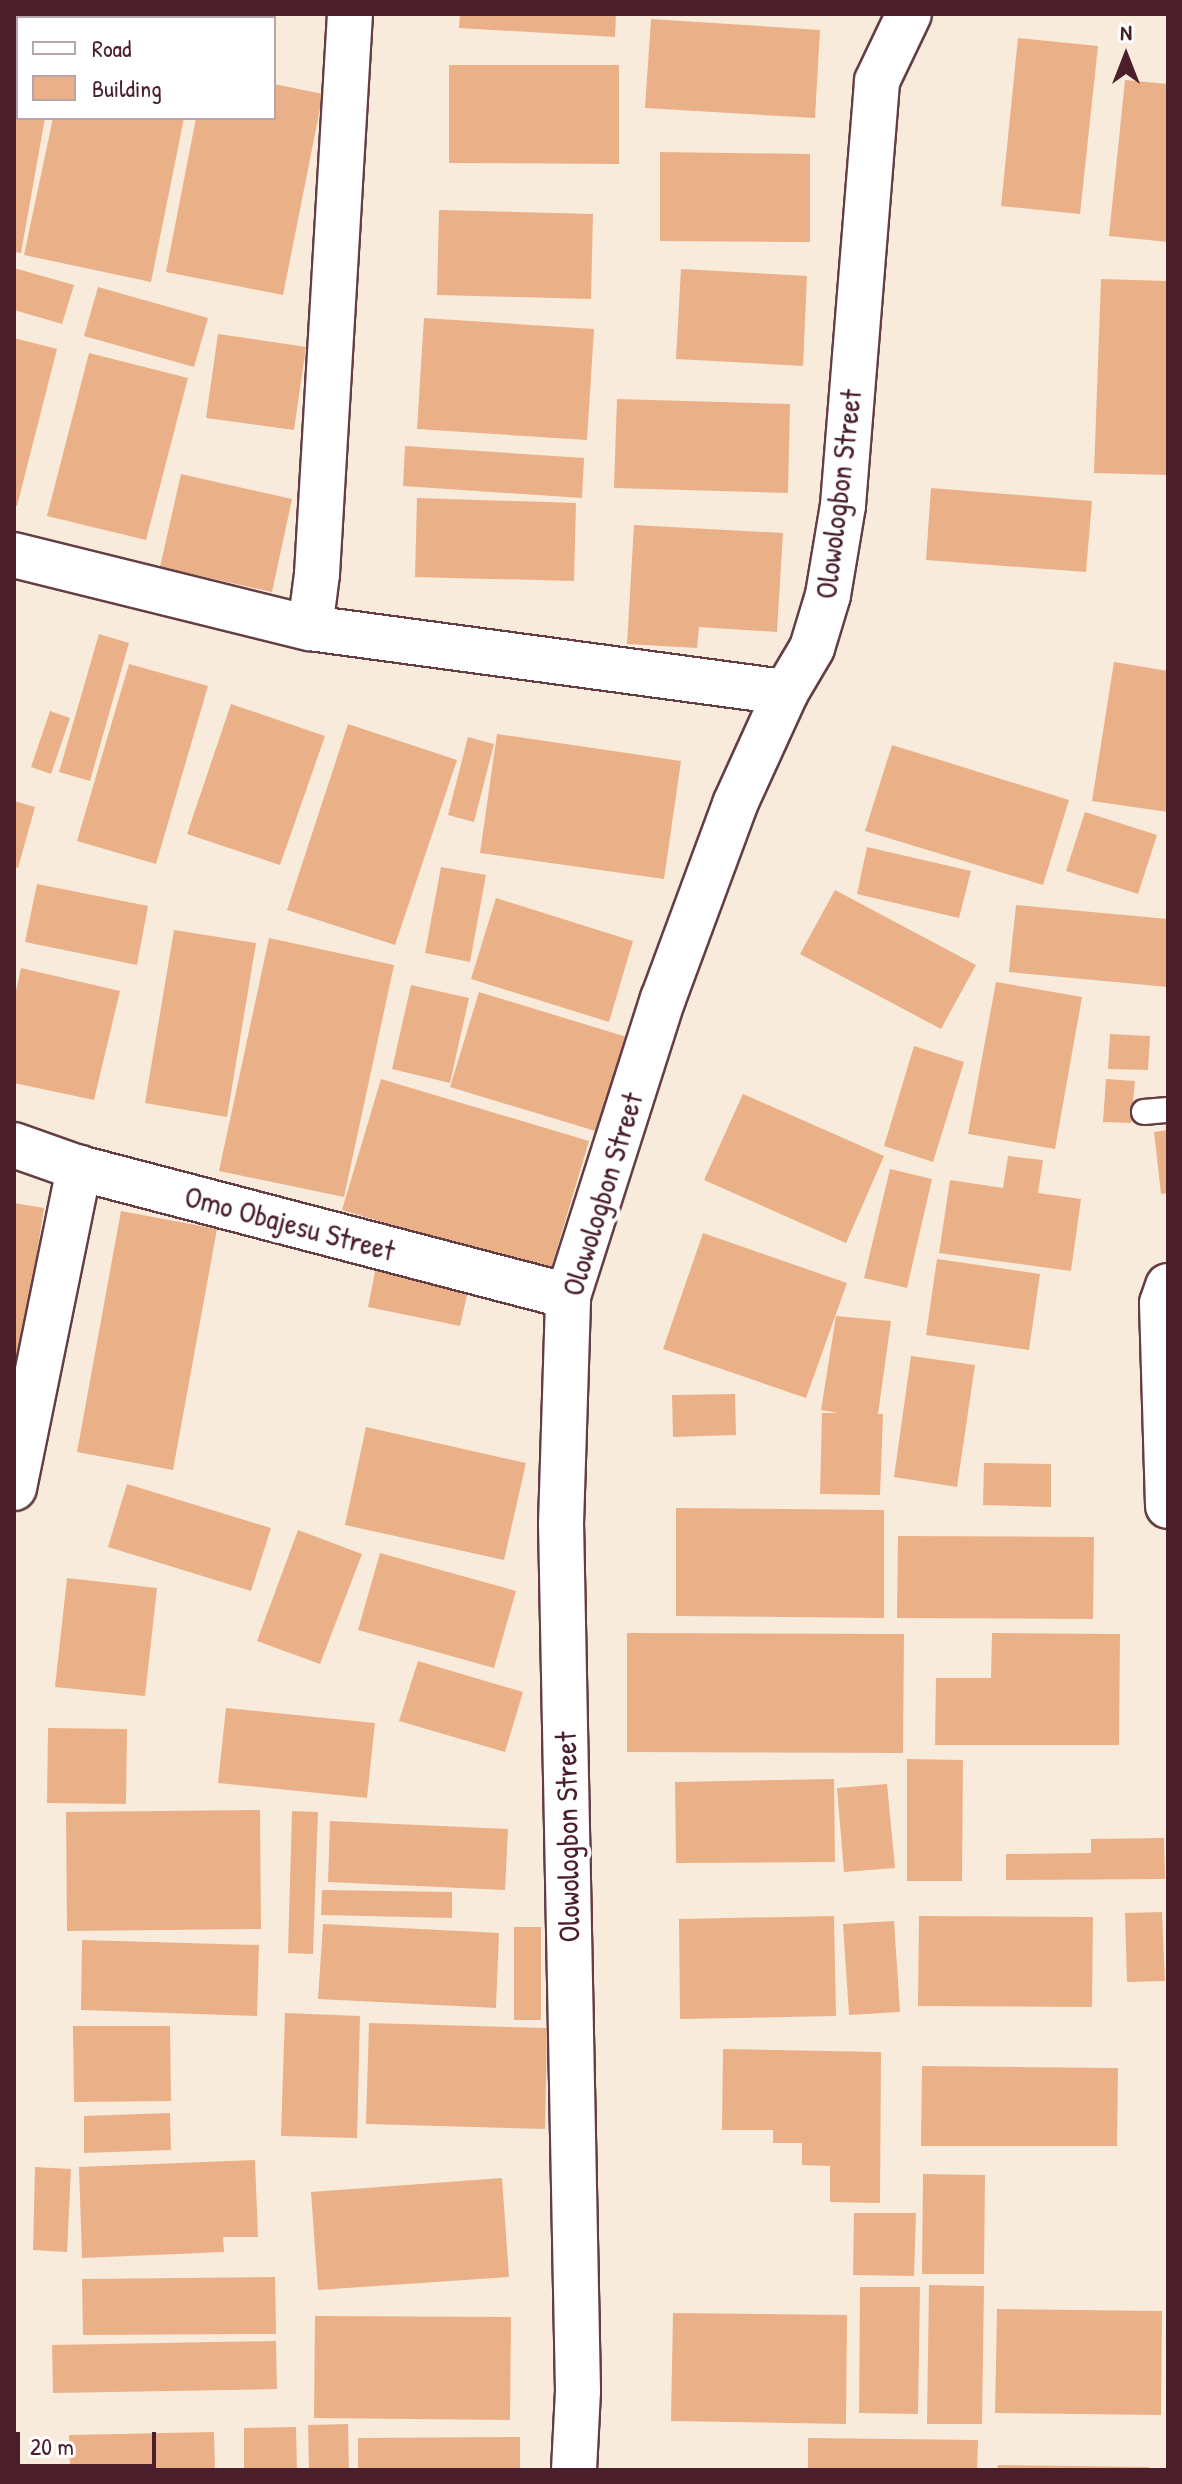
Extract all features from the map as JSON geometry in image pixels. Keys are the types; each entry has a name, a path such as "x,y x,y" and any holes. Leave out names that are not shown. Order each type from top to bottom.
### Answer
{"street":[{"path":"310,628 317,574 350,14"},
{"name":"Olowologbon Street","path":"574,2470 578,2391 561,1524 568,1296 663,999 735,804 786,692 812,648 828,595 843,505 877,81 909,14"},
{"path":"14,555 310,628 786,692"},
{"name":"Omo Obajesu Street","path":"14,1145 79,1168 568,1296"},
{"path":"14,1488 79,1168"},
{"path":"1168,1286 1162,1303 1168,1506"}],"building":[{"path":"460,14 616,14 615,37 459,28"},
{"path":"651,19 820,30 815,118 645,108"},
{"path":"14,32 16,75 14,75"},
{"path":"1018,38 1098,46 1080,214 1001,206"},
{"path":"449,65 619,65 619,164 449,163"},
{"path":"1125,80 1168,84 1168,242 1109,236"},
{"path":"14,83 16,120 45,120 21,253 14,252"},
{"path":"276,84 323,94 283,295 166,272 196,120 276,120"},
{"path":"53,120 184,120 151,282 24,255"},
{"path":"660,152 810,154 810,242 660,241"},
{"path":"439,210 593,214 591,299 437,295"},
{"path":"14,268 74,285 62,324 14,310"},
{"path":"681,269 807,276 803,366 676,359"},
{"path":"1101,279 1168,281 1168,475 1094,473"},
{"path":"98,287 208,318 194,367 84,336"},
{"path":"424,318 594,329 587,440 417,429"},
{"path":"218,334 306,347 294,430 206,418"},
{"path":"14,338 57,349 17,506 14,506"},
{"path":"89,353 188,378 146,540 47,516"},
{"path":"617,399 790,404 788,493 614,488"},
{"path":"405,446 584,458 582,498 403,486"},
{"path":"181,474 292,499 272,592 160,567"},
{"path":"931,488 1092,501 1086,572 926,560"},
{"path":"417,498 576,503 574,581 415,577"},
{"path":"634,525 783,533 777,632 699,627 697,648 627,644"},
{"path":"99,634 129,643 90,781 59,772"},
{"path":"1114,662 1168,671 1168,812 1092,801"},
{"path":"129,664 208,686 156,864 77,841"},
{"path":"231,704 325,736 280,865 187,834"},
{"path":"50,711 70,718 51,774 31,767"},
{"path":"348,724 457,760 395,945 287,910"},
{"path":"497,734 681,761 664,879 480,853"},
{"path":"468,737 494,744 474,822 448,815"},
{"path":"892,745 1069,800 1043,885 865,831"},
{"path":"14,801 35,807 18,868 14,866"},
{"path":"1085,812 1157,835 1138,894 1066,871"},
{"path":"867,847 971,871 959,918 857,894"},
{"path":"441,867 486,875 470,962 425,953"},
{"path":"37,884 148,906 137,965 25,942"},
{"path":"835,890 976,965 941,1029 800,954"},
{"path":"496,898 633,941 609,1022 471,979"},
{"path":"1016,905 1168,919 1168,987 1009,972"},
{"path":"174,930 256,943 227,1117 145,1103"},
{"path":"269,938 394,965 344,1197 219,1171"},
{"path":"21,968 120,991 94,1100 14,1083 14,1000"},
{"path":"996,982 1082,997 1055,1149 968,1134"},
{"path":"411,985 469,998 450,1083 392,1069"},
{"path":"479,992 640,1041 612,1136 450,1087"},
{"path":"1110,1034 1150,1036 1148,1070 1108,1069"},
{"path":"914,1046 964,1062 933,1162 884,1146"},
{"path":"381,1079 589,1141 550,1272 342,1210"},
{"path":"1106,1079 1135,1081 1131,1123 1103,1122"},
{"path":"743,1094 884,1156 846,1243 704,1180"},
{"path":"1168,1130 1168,1193 1161,1194 1154,1132"},
{"path":"1008,1156 1043,1160 1038,1193 1081,1199 1071,1271 939,1253 950,1180 1003,1188"},
{"path":"890,1169 932,1179 907,1288 864,1278"},
{"path":"14,1203 44,1208 21,1356 14,1355"},
{"path":"121,1211 217,1229 173,1470 77,1452"},
{"path":"703,1233 847,1283 806,1398 663,1349"},
{"path":"937,1259 1040,1274 1029,1350 926,1335"},
{"path":"376,1267 469,1286 460,1326 368,1307"},
{"path":"836,1316 891,1321 878,1414 883,1414 880,1495 820,1494 822,1413 839,1413 821,1410"},
{"path":"911,1356 975,1365 957,1487 894,1477"},
{"path":"735,1394 736,1435 673,1437 672,1395"},
{"path":"366,1427 526,1463 504,1560 345,1525"},
{"path":"984,1463 1051,1464 1051,1507 983,1505"},
{"path":"127,1484 271,1528 251,1591 108,1547"},
{"path":"676,1508 884,1510 884,1618 676,1616"},
{"path":"298,1530 362,1554 320,1664 257,1641"},
{"path":"898,1536 1094,1537 1093,1619 897,1618"},
{"path":"380,1553 516,1591 494,1668 358,1630"},
{"path":"67,1578 157,1588 145,1696 55,1687"},
{"path":"627,1633 904,1634 903,1753 627,1752"},
{"path":"992,1633 1120,1634 1119,1745 935,1745 936,1678 991,1678"},
{"path":"418,1661 523,1692 505,1752 399,1721"},
{"path":"226,1708 375,1723 367,1798 218,1783"},
{"path":"48,1728 127,1729 126,1804 47,1803"},
{"path":"907,1759 963,1760 962,1881 907,1881"},
{"path":"834,1779 835,1862 676,1863 675,1782"},
{"path":"887,1784 895,1868 844,1872 837,1788"},
{"path":"260,1810 261,1929 67,1931 66,1812"},
{"path":"292,1811 318,1812 313,1954 288,1953"},
{"path":"330,1821 508,1829 505,1890 328,1882"},
{"path":"1164,1838 1165,1879 1006,1880 1006,1854 1091,1853 1091,1839"},
{"path":"322,1890 452,1892 452,1918 321,1915"},
{"path":"1162,1912 1165,1981 1127,1982 1125,1913"},
{"path":"834,1916 836,2016 680,2019 679,1919"},
{"path":"919,1916 1093,1917 1092,2007 918,2006"},
{"path":"894,1921 900,2012 849,2015 843,1924"},
{"path":"323,1924 499,1933 496,2008 318,1999"},
{"path":"514,1927 541,1927 541,2020 514,2020"},
{"path":"82,1940 259,1945 257,2016 81,2010"},
{"path":"285,2013 360,2016 357,2138 281,2136"},
{"path":"369,2023 547,2028 545,2129 366,2124"},
{"path":"73,2026 170,2026 171,2101 74,2102"},
{"path":"723,2049 881,2052 880,2203 830,2202 830,2166 802,2165 802,2143 773,2143 773,2130 722,2130"},
{"path":"922,2066 1118,2068 1117,2146 921,2146"},
{"path":"170,2113 171,2150 84,2153 84,2116"},
{"path":"255,2160 258,2237 223,2237 224,2252 82,2258 79,2167"},
{"path":"35,2167 71,2169 67,2252 33,2250"},
{"path":"923,2174 985,2175 984,2274 922,2274"},
{"path":"502,2178 509,2277 318,2290 311,2192"},
{"path":"854,2213 916,2213 914,2276 853,2275"},
{"path":"275,2277 276,2334 83,2335 82,2279"},
{"path":"929,2285 984,2286 982,2424 927,2424"},
{"path":"860,2287 920,2287 918,2414 859,2413"},
{"path":"997,2309 1162,2311 1161,2415 995,2413"},
{"path":"673,2313 847,2315 846,2424 671,2421"},
{"path":"315,2316 511,2317 510,2420 314,2418"},
{"path":"276,2341 277,2389 53,2393 52,2345"},
{"path":"348,2424 349,2470 309,2470 308,2425"},
{"path":"296,2427 297,2470 244,2470 244,2428"},
{"path":"214,2432 215,2470 70,2470 69,2435"},
{"path":"520,2437 520,2470 358,2470 358,2438"},
{"path":"808,2438 978,2440 977,2470 808,2470"},
{"path":"998,2465 1149,2467 1149,2470 997,2470"}]}
